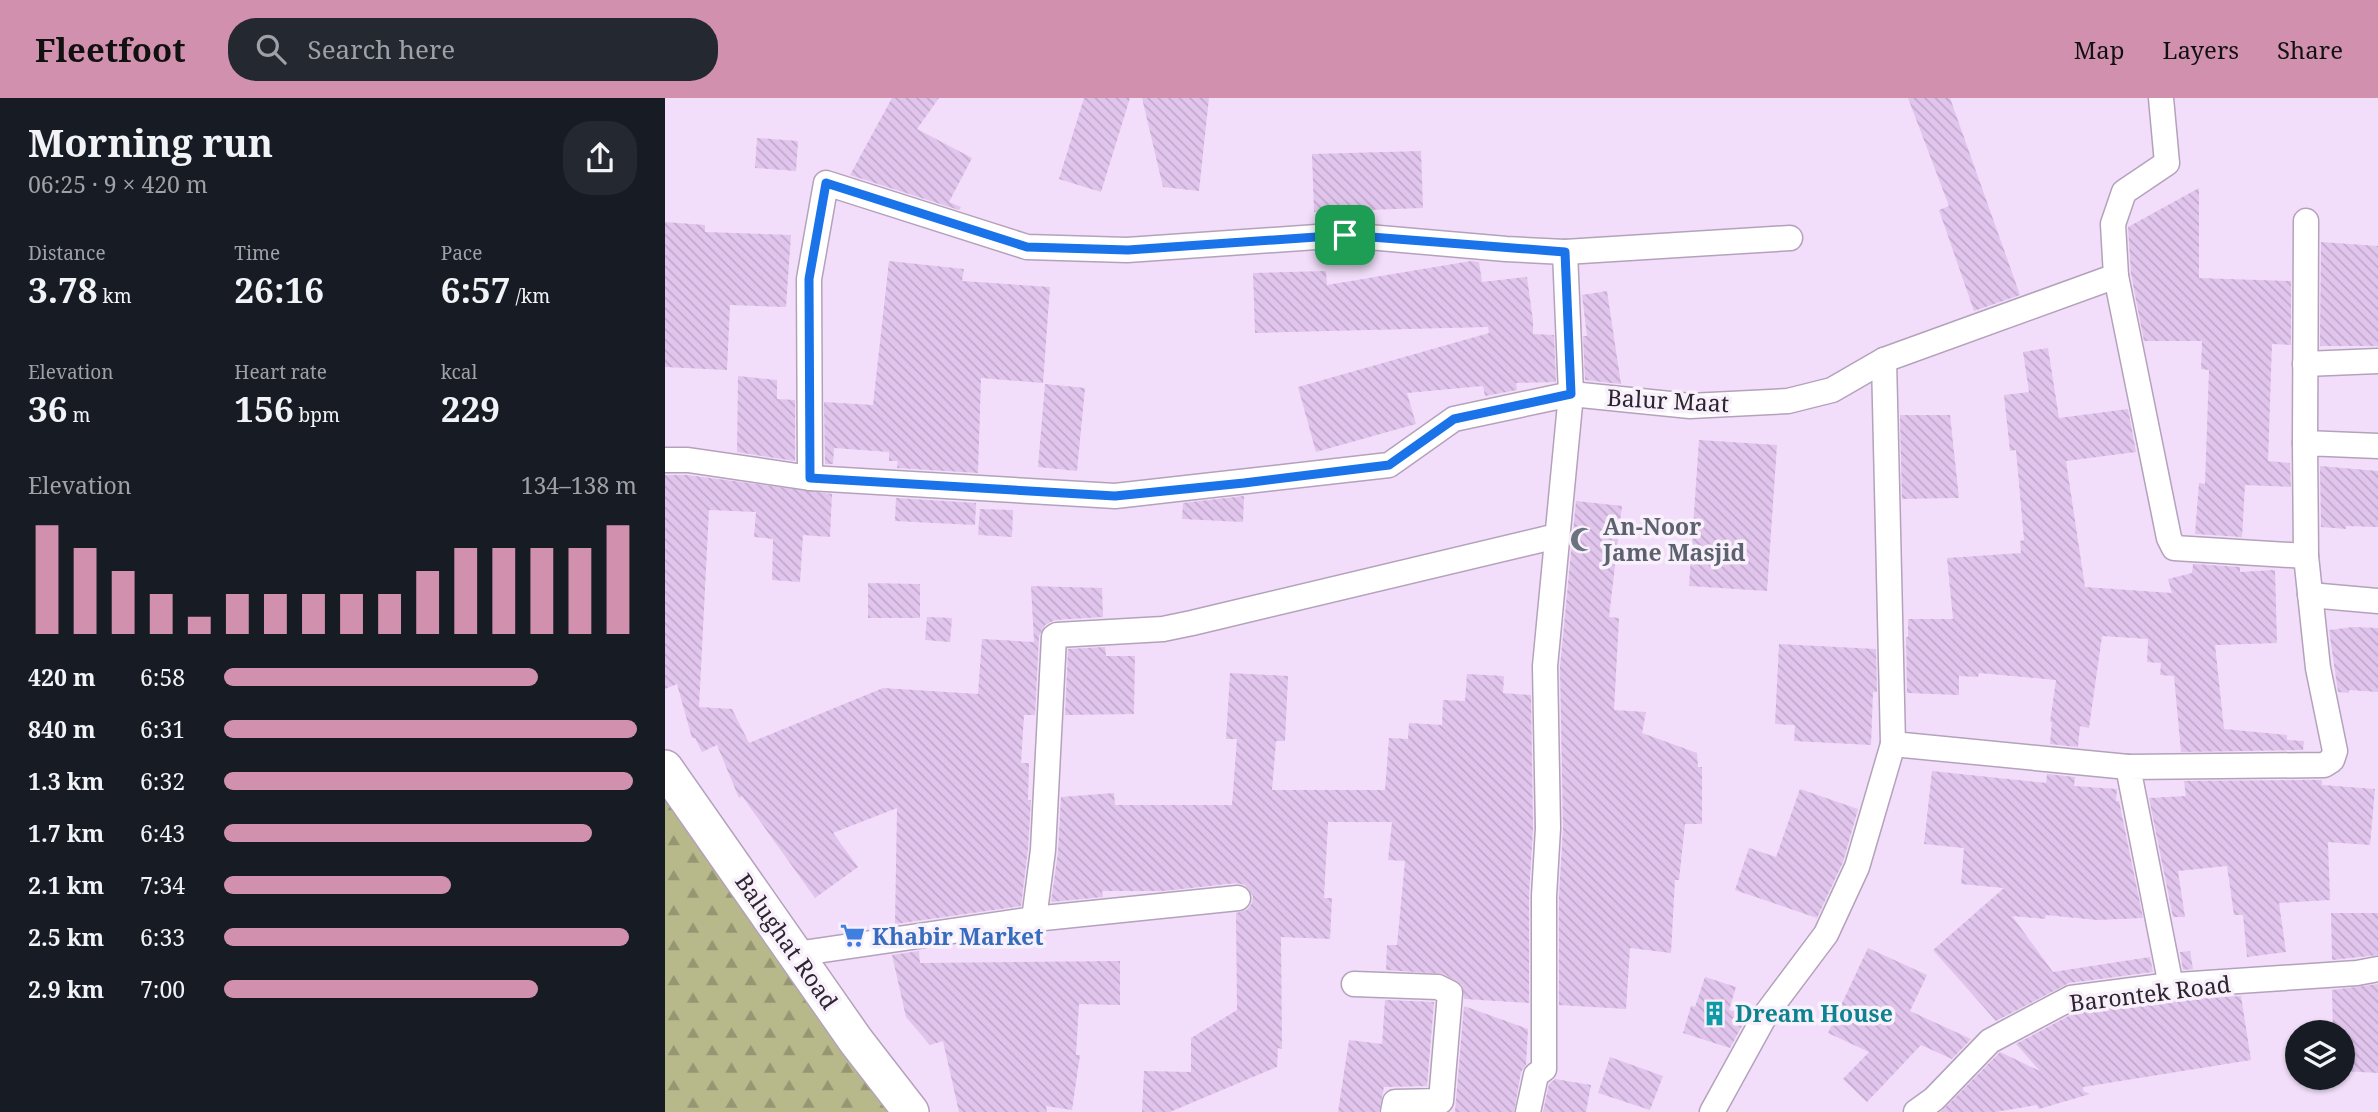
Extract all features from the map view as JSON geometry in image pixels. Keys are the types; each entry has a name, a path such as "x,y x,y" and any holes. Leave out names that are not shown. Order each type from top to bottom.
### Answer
{"street":[{"path":"2161,98 2168,163 2124,192 2113,224 2116,276 2169,538 2174,548 2306,556"},
{"path":"810,478 809,279 826,183 1027,247 1128,250 1345,235 1565,252 1790,238"},
{"path":"1893,744 2128,767 2324,765 2332,760 2335,751 2318,668 2306,556 2306,221"},
{"path":"1528,1112 1536,1075 1544,1069 1544,896 1548,828 1545,666 1571,394 1565,252"},
{"name":"Balur Maat","path":"665,460 688,460 810,478 1115,496 1389,465 1454,419 1571,394 1690,406 1788,401 1832,390 1884,360 2116,276"},
{"path":"1711,1112 1766,1014 1826,934 1857,867 1893,744 1884,360"},
{"path":"2305,364 2378,361"},
{"path":"2305,443 2378,446"},
{"path":"1034,919 1043,850 1053,637 1163,629 1557,536"},
{"path":"2310,595 2378,601"},
{"path":"2128,767 2171,986"},
{"name":"Balughat Road","path":"665,768 856,1041 911,1112"},
{"path":"796,954 1034,919 1238,898"},
{"name":"Barontek Road","path":"1916,1112 1934,1099 1990,1041 2071,998 2171,986 2357,973 2378,969"},
{"path":"1354,984 1438,987 1450,993 1441,1101 1395,1102 1393,1112"}],"green space":[{"path":"665,774 909,1112 665,1112"}],"building":[{"path":"892,98 939,98 917,129 972,158 949,202 961,207 959,210 850,175"},
{"path":"1084,98 1130,98 1101,192 1059,179"},
{"path":"1142,98 1209,98 1199,191 1163,187"},
{"path":"1908,98 1950,98 2020,295 1974,311 1939,210 1949,206"},
{"path":"757,138 798,141 796,171 755,168"},
{"path":"1421,151 1423,208 1314,212 1312,154"},
{"path":"2199,188 2199,278 2291,281 2291,345 2272,344 2268,461 2290,463 2291,487 2245,485 2242,537 2195,534 2199,483 2205,484 2209,370 2201,369 2202,341 2144,341 2131,274 2128,227"},
{"path":"665,222 705,225 705,232 791,235 786,307 730,305 727,370 665,367"},
{"path":"2321,242 2378,246 2378,346 2320,346"},
{"path":"889,261 964,269 962,281 1050,287 1043,383 981,378 978,473 897,468 898,461 889,461 889,452 834,448 833,464 825,464 824,402 873,405"},
{"path":"1471,261 1479,262 1482,282 1527,277 1533,334 1554,335 1556,382 1516,383 1517,390 1485,396 1483,386 1407,393 1416,424 1316,452 1298,387 1489,333 1488,327 1255,333 1253,273 1326,271 1327,285"},
{"path":"1607,291 1621,384 1585,380 1583,336 1587,336 1582,295"},
{"path":"2048,348 2059,418 2128,409 2136,452 2066,461 2085,587 2172,593 2168,579 2192,573 2193,564 2240,567 2240,572 2275,570 2277,643 2215,645 2224,729 2287,735 2287,740 2304,741 2303,750 2181,752 2174,676 2160,675 2161,663 2147,662 2148,639 2102,636 2089,728 2080,726 2078,747 2050,744 2056,680 1979,673 1978,677 1959,676 1959,695 1907,693 1908,619 1953,619 1947,558 2021,553 2020,541 2024,540 2016,450 2010,451 2004,395 2029,392 2023,352"},
{"path":"738,376 777,380 777,399 795,400 795,461 737,452"},
{"path":"1045,384 1085,388 1077,471 1038,467"},
{"path":"1900,415 1950,415 1959,498 1902,499"},
{"path":"1699,440 1777,445 1767,591 1689,586"},
{"path":"2320,466 2378,471 2378,527 2321,527"},
{"path":"665,475 687,475 832,494 830,537 803,535 800,582 772,580 773,539 754,537 756,512 709,510 699,707 732,709 749,743 883,688 978,694 982,639 1034,642 1031,586 1102,588 1103,617 1055,620 1045,625 1039,636 1035,715 1024,715 1021,763 1029,763 1028,800 1031,800 1021,906 895,924 897,808 833,833 858,867 815,898 742,796 739,798 717,745 702,752 695,738 692,738 677,684 665,689"},
{"path":"1244,496 1243,522 1182,519 1183,503"},
{"path":"896,498 976,503 975,525 895,521"},
{"path":"1576,501 1622,506 1609,617 1619,618 1614,710 1646,712 1642,733 1697,753 1698,767 1702,767 1702,824 1685,824 1679,880 1675,880 1671,953 1630,948 1626,1009 1559,1005 1559,896 1563,828 1560,667"},
{"path":"980,509 1013,510 1012,537 978,535"},
{"path":"868,583 920,584 920,618 868,618"},
{"path":"927,617 952,618 950,642 925,640"},
{"path":"2378,628 2378,692 2338,692 2329,630"},
{"path":"1779,644 1876,649 1877,692 1873,692 1871,745 1794,741 1795,725 1775,724"},
{"path":"1105,647 1106,656 1135,656 1134,714 1065,715 1068,649"},
{"path":"1230,673 1288,676 1285,741 1276,741 1272,790 1385,790 1389,738 1408,739 1409,723 1442,725 1443,700 1465,701 1467,674 1504,676 1503,693 1531,695 1533,828 1529,895 1529,1003 1464,999 1462,985 1444,974 1386,970 1387,945 1397,945 1405,861 1388,860 1392,822 1328,822 1324,898 1332,898 1330,939 1281,937 1282,1049 1278,1048 1277,1067 1170,1112 1142,1112 1144,1071 1191,1072 1191,1038 1237,1010 1236,913 1247,910 1253,896 1245,885 1236,883 1163,891 1102,891 1103,897 1051,902 1058,852 1061,797 1114,793 1115,805 1232,805 1237,739 1226,739"},
{"path":"1932,771 2046,783 2047,774 2075,777 2074,786 2117,789 2116,801 2119,801 2143,918 2097,920 2046,915 2045,919 2012,916 2053,972 2150,957 2153,972 2069,983 1996,1021 1933,950 2004,888 1961,884 1964,848 1924,844"},
{"path":"2322,780 2322,785 2375,789 2370,845 2328,842 2330,900 2279,903 2286,952 2247,957 2243,915 2234,915 2227,866 2178,871 2185,917 2173,917 2149,798 2186,796 2184,781"},
{"path":"1800,789 1858,809 1843,862 1817,918 1735,890 1749,848 1776,857"},
{"path":"2331,913 2378,913 2378,955 2332,960"},
{"path":"1868,948 1927,975 1910,1011 1971,1039 1952,1059 1921,1045 1867,1102 1843,1079 1869,1052 1828,1033"},
{"path":"919,951 920,963 1120,961 1120,1005 1079,1004 1076,1055 1080,1055 1072,1110 1046,1106 1047,1112 959,1112 943,1041 930,1045 906,1017 892,955"},
{"path":"2190,951 2193,969 2183,970 2180,952"},
{"name":"Dream House","path":"1705,977 1736,987 1729,1010 1748,1015 1730,1048 1683,1033 1691,1006 1695,1007"},
{"path":"2378,984 2378,1073 2355,1072 2355,1020 2333,1020 2332,990"},
{"path":"2241,996 2251,1060 2083,1087 2083,1091 2090,1094 2039,1109 2037,1105 1996,1112 1941,1112 2000,1052 2040,1071 2016,1044 2076,1012 2164,1001"},
{"path":"1385,1000 1434,1002 1427,1086 1384,1087 1379,1112 1338,1112 1349,1040 1382,1044"},
{"path":"1464,1006 1528,1029 1526,1065 1521,1072 1514,1112 1455,1112"},
{"path":"1610,1057 1663,1076 1650,1110 1598,1093"},
{"path":"1555,1079 1591,1085 1586,1112 1543,1112 1549,1084"}],"place":[{"name":"An-Noor Jame Masjid","path":"1583,539"},
{"name":"Khabir Market","path":"852,936"},
{"name":"Dream House","path":"1715,1013"}],"route":[{"path":"826,183 1027,247 1128,250 1345,235 1565,252 1571,394 1454,419 1389,465 1244,483 1115,496 810,478 809,279 826,183"}]}
